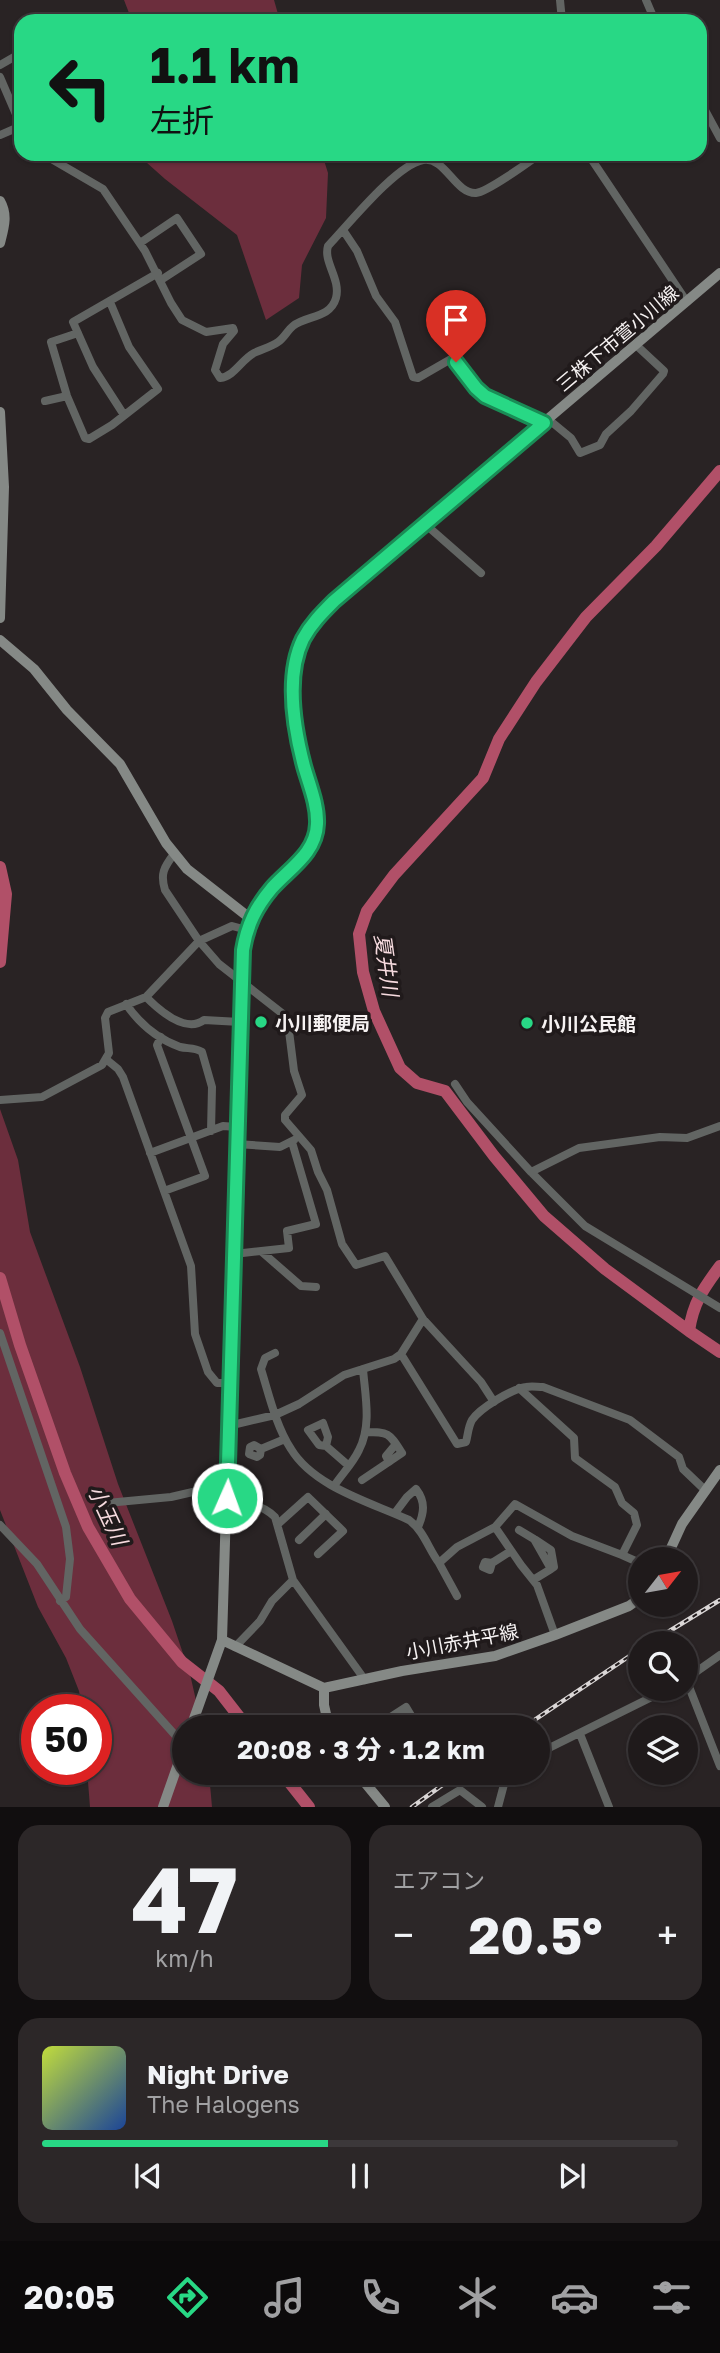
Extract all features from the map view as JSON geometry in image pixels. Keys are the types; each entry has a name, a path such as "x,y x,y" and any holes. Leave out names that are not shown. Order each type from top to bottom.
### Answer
{"main road":[{"path":"0,201 6,221 0,243"},
{"name":"三株下市萱小川線","path":"222,1640 241,982 247,930 251,919 272,888 308,851 316,836 318,821 295,719 293,682 296,660 303,640 317,617 334,601 720,274"},
{"path":"0,412 4,486 0,618"},
{"path":"0,640 34,669 67,710 120,764 174,854 187,869 251,919"},
{"path":"671,1547 682,1524 720,1470"},
{"name":"小川赤井平線","path":"324,1688 402,1671 495,1656 628,1606"},
{"path":"196,1715 222,1640 324,1688 326,1715"},
{"path":"163,1807 172,1781"},
{"path":"366,1785 386,1807"}],"street":[{"path":"0,77 14,110"},
{"path":"707,114 720,138"},
{"path":"55,161 103,189 160,277 182,320 206,332 214,333 233,327 234,331 223,344 215,370 220,378 225,377 253,353 277,343 298,322 319,316 330,309 337,289 327,248 396,175 419,161"},
{"path":"432,161 467,191 480,193 530,161"},
{"path":"593,161 687,302"},
{"path":"124,415 93,367 73,322 201,254 177,218 139,243"},
{"path":"343,230 358,251 376,296 395,322 413,377 418,378 452,359 485,396 546,421 571,438 580,453 600,445 606,433 631,411 663,374 664,371 635,345"},
{"path":"78,333 51,342 67,396 85,438 89,439 158,389 129,347 110,302"},
{"path":"45,401 67,396"},
{"path":"425,524 481,573"},
{"path":"174,854 165,866 162,881 165,890 199,941 219,964 283,1014 288,1023 294,1071 302,1095 285,1115 285,1120 311,1150 327,1190 342,1244 356,1265 385,1256 423,1319 481,1382 494,1402"},
{"path":"0,1100 42,1097 102,1065 107,1060 110,1047 105,1018 108,1012 146,997 199,941 232,926 247,930"},
{"path":"146,997 167,1015 189,1025 204,1020 240,1022"},
{"path":"126,1004 150,1031 180,1046 202,1052 212,1087 211,1131"},
{"path":"161,1037 157,1045 205,1176 164,1191"},
{"path":"107,1060 118,1069 122,1077 191,1266 195,1334 210,1377 216,1382 230,1383"},
{"path":"455,1084 531,1172 585,1226 720,1308"},
{"path":"150,1153 222,1126 237,1127"},
{"path":"531,1172 579,1148 660,1137 687,1138 720,1126"},
{"path":"236,1144 280,1147 299,1136"},
{"path":"234,1254 289,1248 287,1231 316,1224 292,1142"},
{"path":"262,1252 301,1286 316,1287"},
{"path":"228,1426 275,1415 299,1404 344,1375 401,1354 423,1319"},
{"path":"0,1333 66,1527 70,1559 66,1597 60,1601"},
{"path":"275,1353 265,1358 261,1369 285,1439 304,1467 334,1486 409,1520 418,1527 457,1596"},
{"path":"401,1354 457,1444 466,1442 474,1416 494,1402 519,1388 543,1387 631,1420 679,1457 683,1469 706,1492"},
{"path":"334,1486 358,1453 366,1432 363,1369"},
{"path":"519,1388 574,1438 575,1458 615,1487 622,1503 634,1513 637,1525 622,1555"},
{"path":"362,1480 389,1462 386,1456 396,1444 385,1432 366,1432"},
{"path":"261,1449 285,1439"},
{"path":"326,1446 349,1466"},
{"path":"107,1503 172,1497 197,1491 227,1502 251,1503 268,1511 278,1524 293,1580 365,1680"},
{"path":"278,1524 309,1497 343,1531 318,1554"},
{"path":"395,1514 407,1497 424,1506 418,1527"},
{"path":"439,1563 457,1547 495,1527 515,1504 572,1536 628,1558"},
{"path":"299,1540 326,1514"},
{"path":"0,1525 37,1564 80,1629 172,1732"},
{"path":"495,1527 542,1594 555,1635"},
{"path":"519,1530 551,1550 554,1567 533,1580"},
{"path":"492,1563 511,1551"},
{"path":"235,1647 260,1621 272,1601 293,1580"},
{"path":"698,1671 720,1655"},
{"path":"550,1748 645,1701"},
{"path":"695,1701 720,1766"},
{"path":"394,1715 406,1707 411,1715"},
{"path":"580,1734 609,1807"},
{"path":"498,1807 504,1785"},
{"path":"432,1807 460,1790 482,1807"}],"shaded area":[{"path":"124,0 274,0 278,14 128,14"},
{"path":"145,161 324,161 328,173 326,218 302,265 299,298 266,320 237,235"},
{"path":"0,1109 18,1160 30,1232 80,1367 118,1484 190,1674 199,1715 172,1715 172,1785 210,1785 212,1807 90,1807 88,1785 112,1785 112,1694 79,1694 66,1658 38,1607 0,1510"}],"waterway":[{"name":"夏井川","path":"720,471 656,546 586,617 536,682 499,739 483,778 394,875 367,911 359,934 363,972 374,1011 400,1068 417,1083 445,1091 544,1216 605,1269 720,1352"},
{"name":"小玉川","path":"0,867 6,894 0,962"},
{"path":"689,1331 700,1297 720,1266"},
{"name":"小玉川","path":"0,1278 20,1345 65,1473 88,1527 130,1599 182,1662 219,1691 238,1715"},
{"name":"小玉川","path":"292,1785 309,1807"}],"railway":[{"path":"670,1631 720,1600"},
{"path":"542,1715 628,1657"},
{"path":"412,1807 442,1785"}],"place":[{"name":"小川郵便局","path":"261,1022"},
{"name":"小川公民館","path":"527,1023"}],"route":[{"path":"227,1498 243,950 251,919 272,888 308,851 316,836 318,821 295,719 293,682 296,660 303,640 317,617 544,423 485,396 456,362"}]}
